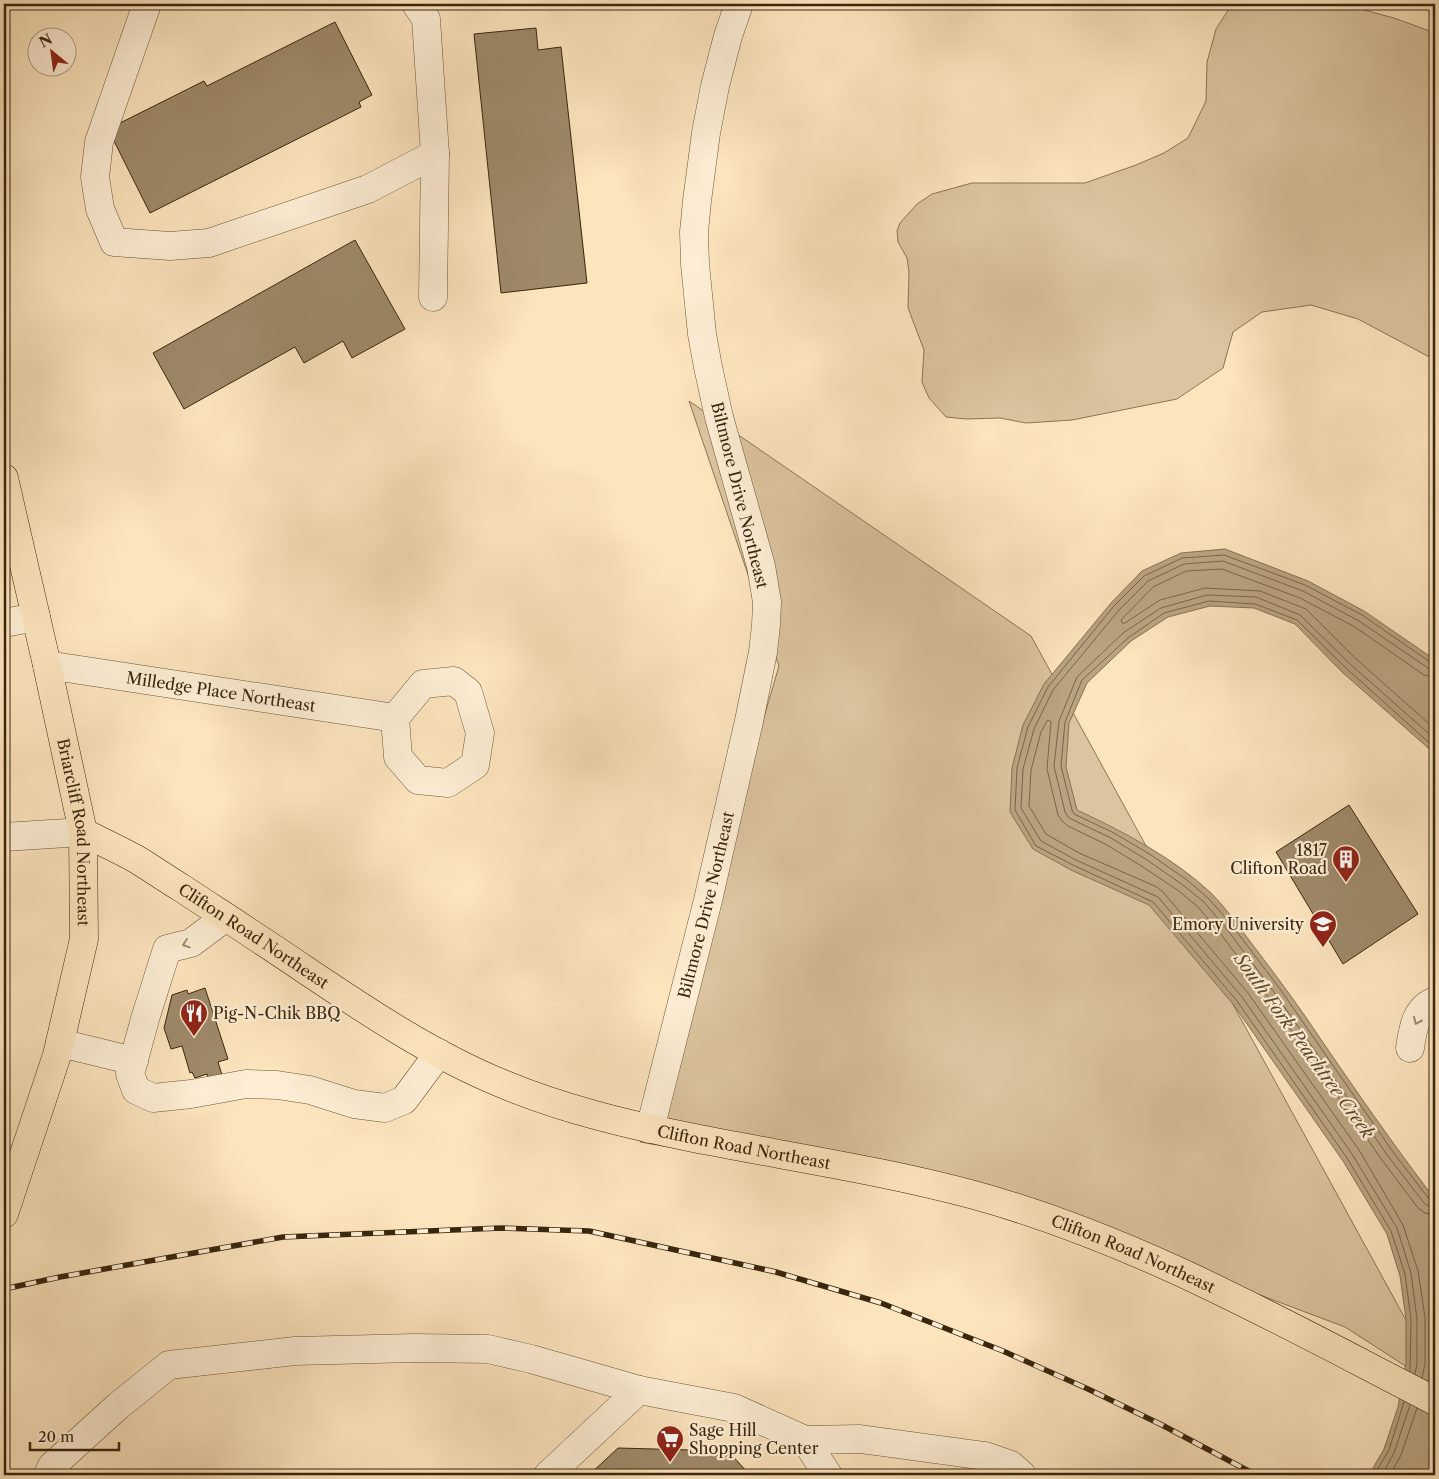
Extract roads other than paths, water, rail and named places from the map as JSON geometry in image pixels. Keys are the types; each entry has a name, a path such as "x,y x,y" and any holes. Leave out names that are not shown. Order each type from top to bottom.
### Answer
{"main road":[{"name":"Briarcliff Road Northeast","path":"4,478 83,832 84,939 60,1043 10,1176 4,1214"},
{"name":"Clifton Road Northeast","path":"83,832 138,860 365,1010 419,1043 501,1083 531,1095 591,1114 650,1128 887,1174 974,1195 1020,1209 1092,1234 1193,1277 1435,1401"}],"street":[{"path":"147,4 99,142 95,177 100,209 114,242 170,246 209,243 368,189 435,154"},
{"path":"416,4 426,19 435,154 433,297"},
{"name":"Biltmore Drive Northeast","path":"650,1128 708,900 749,721 763,652 766,625 767,602 761,566 719,416 708,367 702,334 695,264 694,232 706,133 715,86 728,36 740,4"},
{"path":"4,623 36,617"},
{"name":"Milledge Place Northeast","path":"47,665 395,718"},
{"path":"4,837 83,832"},
{"path":"226,917 191,943 168,949 145,1019 130,1074 136,1090 153,1098 191,1094 246,1084 277,1085 310,1090 354,1104 385,1108 404,1100 439,1053"},
{"path":"1410,1048 1414,1023 1425,1005 1435,1001"},
{"path":"60,1043 134,1061"},
{"path":"48,1475 52,1466 118,1406 169,1365 295,1351 415,1348 488,1349 531,1359 639,1390 734,1408 805,1440 860,1439 985,1456 1011,1465 1022,1475"},
{"path":"548,1475 639,1390"},
{"path":"805,1440 828,1475"}],"water":[{"name":"South Fork Peachtree Creek","path":"1225,549 1308,581 1364,611 1435,660 1435,754 1342,672 1295,624 1254,608 1210,606 1168,617 1131,641 1087,683 1069,723 1066,767 1077,810 1147,846 1181,868 1221,904 1291,997 1368,1108 1434,1198 1435,1475 1369,1475 1384,1449 1398,1407 1406,1363 1406,1319 1400,1276 1387,1234 1343,1161 1233,1004 1149,905 1071,870 1033,849 1010,812 1012,768 1023,725 1044,684 1111,603 1142,571 1181,553"}],"railway":[{"path":"4,1289 60,1277 283,1237 501,1228 589,1231 776,1272 881,1303 1003,1351 1088,1389 1162,1425 1256,1475"}],"place":[{"name":"1817 Clifton Road","path":"1346,883"},
{"name":"Emory University","path":"1323,948"},
{"name":"Pig-N-Chik BBQ","path":"194,1037"},
{"name":"Sage Hill Shopping Center","path":"670,1463"}]}
